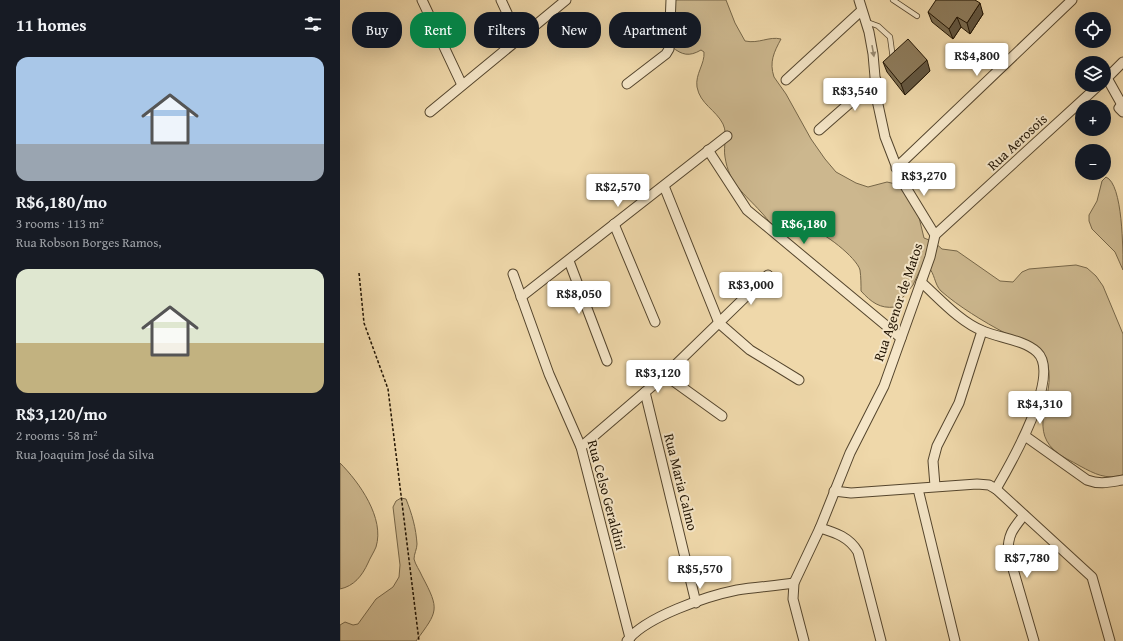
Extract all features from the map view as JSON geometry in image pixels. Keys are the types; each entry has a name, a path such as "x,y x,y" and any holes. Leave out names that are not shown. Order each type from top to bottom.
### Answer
{"street":[{"path":"422,0 462,85"},
{"path":"501,0 507,12"},
{"path":"539,22 566,0"},
{"path":"627,84 666,54 669,49 671,0"},
{"name":"Rua Agenor de Matos","path":"804,641 793,599 794,583 820,528 850,453 884,386 930,258 935,235 896,168 885,137 877,100 873,54 859,0"},
{"path":"896,168 1072,0"},
{"path":"786,80 861,11"},
{"path":"430,112 508,48"},
{"path":"1111,73 1123,62"},
{"path":"819,130 876,80"},
{"path":"1111,86 1122,106"},
{"name":"Rua Aerosois","path":"935,235 1091,92"},
{"path":"521,297 727,136"},
{"path":"708,150 739,200 751,214 901,338"},
{"path":"664,186 719,323 750,350 799,380"},
{"path":"614,224 655,322"},
{"path":"569,261 608,361"},
{"name":"Rua Celso Geraldini","path":"513,274 558,396 581,447 629,639"},
{"path":"581,447 664,375 768,275"},
{"path":"921,282 968,323 982,331 1029,346 1036,351 1044,366 1044,378 1025,436 996,489"},
{"path":"935,486 933,461 937,446 959,403 982,331"},
{"path":"664,375 722,416"},
{"name":"Rua Maria Calmo","path":"645,392 696,603"},
{"path":"1025,436 1086,480 1095,483 1123,480"},
{"path":"834,491 851,493 918,489 935,486 976,484 989,485 996,489 1092,577 1110,641"},
{"path":"918,489 955,641"},
{"path":"1024,515 1013,529 1008,539 1008,552 1034,641"},
{"path":"820,528 844,536 852,542 858,552 881,641"},
{"path":"629,639 637,630 656,618 696,603 736,590 794,583"}],"lane":[{"path":"893,0 916,16"},
{"path":"865,22 878,26 890,37 894,61"}],"path":[{"path":"359,273 364,323 388,389 419,641"}],"shaded area":[{"path":"673,0 726,0 735,23 745,41 755,42 772,38 781,39 776,48 772,62 774,77 786,94 811,139 825,159 836,172 856,183 868,187 887,182 900,185 916,205 924,238 934,242 942,249 957,251 1000,281 1013,282 1022,272 1029,269 1076,265 1087,268 1096,276 1103,286 1123,334 1123,475 1111,477 1096,474 1063,457 1054,450 1047,441 1044,431 1044,410 1049,377 1048,366 1044,355 1036,347 997,329 955,302 941,291 928,267 924,267 920,270 913,285 895,307 880,306 861,291 860,270 853,259 838,245 822,234 809,229 792,233 784,233 762,214 738,188 730,174 725,157 725,132 723,124 701,98 699,93 697,78 703,61 704,52 701,50 693,54 686,54 679,52 673,48 701,48 701,12 673,12"},
{"path":"1110,180 1112,182 1119,204 1123,270 1115,252 1092,229 1089,221 1089,215 1097,201 1102,181"},
{"path":"340,463 355,480 368,501 374,513 378,536 376,547 363,572 357,580 349,586 340,589"},
{"path":"401,498 406,499 416,532 417,544 414,559 432,596 434,610 432,616 429,623 416,641 340,641 340,625 345,622 353,625 358,624 376,599 393,587 399,577 400,565 393,507 396,501"}],"building":[{"path":"936,0 975,0 980,3 967,23 957,17 949,29 928,12"},
{"path":"908,39 927,60 901,84 883,62"}]}
